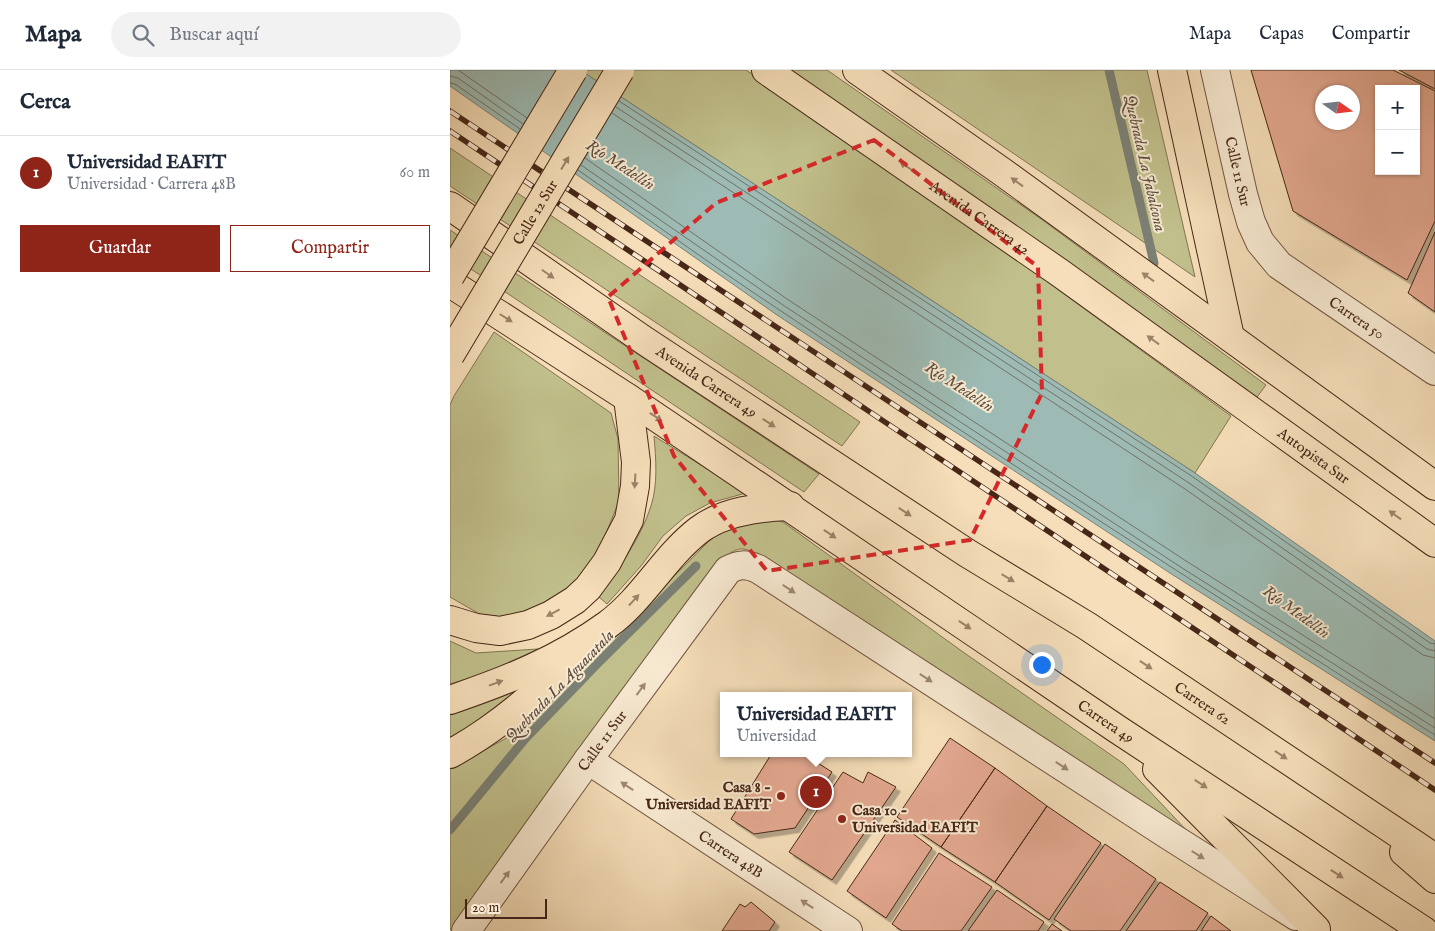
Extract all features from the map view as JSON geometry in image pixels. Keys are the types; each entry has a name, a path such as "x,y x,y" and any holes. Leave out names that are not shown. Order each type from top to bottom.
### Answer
{"main road":[{"path":"450,276 573,70"},
{"name":"Calle 12 Sur","path":"450,355 620,70"},
{"name":"Avenida Carrera 42","path":"766,70 1060,272 1192,369"},
{"path":"857,70 1001,171 1435,486"},
{"path":"1172,70 1230,336"},
{"name":"Avenida Carrera 49","path":"450,206 645,341 967,553"},
{"path":"450,283 790,506"},
{"name":"Autopista Sur","path":"1192,369 1435,543"},
{"path":"450,620 476,628 500,631 528,625 551,615 575,600 588,588 607,562 629,520 635,486 636,462 628,398"},
{"path":"450,754 478,739 552,679 626,608 682,545 700,529 720,518 748,510 790,506"},
{"name":"Carrera 49","path":"790,506 1117,728 1424,931"},
{"name":"Carrera 62","path":"967,553 1087,626 1435,858"},
{"path":"450,700 525,673 563,654 608,624"},
{"path":"1117,728 1317,930"},
{"path":"1338,793 1435,879"}],"street":[{"name":"Calle 11 Sur","path":"1215,70 1251,222 1260,242 1279,264"},
{"name":"Carrera 50","path":"1279,264 1435,370"},
{"name":"Calle 11 Sur","path":"466,931 588,760 728,570 738,565 748,564 758,568 1317,930"},
{"name":"Carrera 48B","path":"588,760 848,931"}],"highlighted area":[{"path":"874,140 1038,267 1042,393 970,540 767,571 674,456 608,297 716,203"}],"shaded area":[{"path":"580,70 746,70 1023,264 1231,416 1195,473"},
{"path":"788,70 827,70 1044,221 1266,385 1257,397 945,177"},
{"path":"891,70 1147,70 1195,277"},
{"path":"450,148 860,422 842,446 450,186"},
{"path":"450,230 819,474 804,492 450,255"},
{"path":"494,332 611,413 618,439 619,501 599,551 569,593 530,614 490,620 450,597 450,405"},
{"path":"654,436 746,493 710,503 686,516 663,536 641,566 607,604 599,597 635,541 651,506 656,480"},
{"path":"772,519 783,522 963,652 1124,764 1190,834 762,557 744,549 736,550 720,562 704,580 450,930 450,769 512,735 555,696 716,534 734,523"},
{"path":"450,641 476,653 538,649 486,673 450,684"},
{"path":"528,682 450,741 450,714"}],"water":[{"name":"Río Medellín","path":"450,70 580,70 1195,473 1435,641 1435,741 1173,575 777,315 450,86"}],"building":[{"path":"1251,70 1393,70 1435,91 1435,221 1407,280 1293,211"},
{"path":"1399,70 1435,70 1435,89"},
{"path":"1435,232 1435,312 1408,293"},
{"path":"950,738 995,768 941,847 897,817"},
{"name":"Casa 8 - Universidad EAFIT","path":"770,757 808,757 832,772 795,828 754,834 731,819"},
{"path":"995,768 1047,806 995,882 941,847"},
{"name":"Casa 10 - Universidad EAFIT","path":"843,772 863,783 868,772 896,787 832,880 789,852"},
{"path":"1047,806 1101,843 1049,920 995,882"},
{"path":"895,820 932,848 886,918 847,891"},
{"path":"1105,844 1156,879 1120,931 1071,931 1054,919"},
{"path":"939,853 992,887 961,931 902,931 892,924"},
{"path":"1160,882 1208,913 1196,931 1126,931"},
{"path":"997,890 1044,922 1038,931 968,931"},
{"path":"751,902 775,922 769,931 722,931 740,904 745,907"},
{"path":"1211,916 1231,931 1201,931"},
{"path":"1052,924 1062,931 1047,931"}],"waterway":[{"name":"Quebrada La Jabalcona","path":"1109,70 1154,263"},
{"name":"Quebrada La Aguacatala","path":"450,830 525,739 696,566"}],"railway":[{"path":"450,111 1435,763"},
{"path":"450,131 1435,790"}],"place":[{"name":"Universidad EAFIT","path":"816,792"},
{"name":"Casa 8 - Universidad EAFIT","path":"781,796"},
{"name":"Casa 10 - Universidad EAFIT","path":"842,819"}]}
